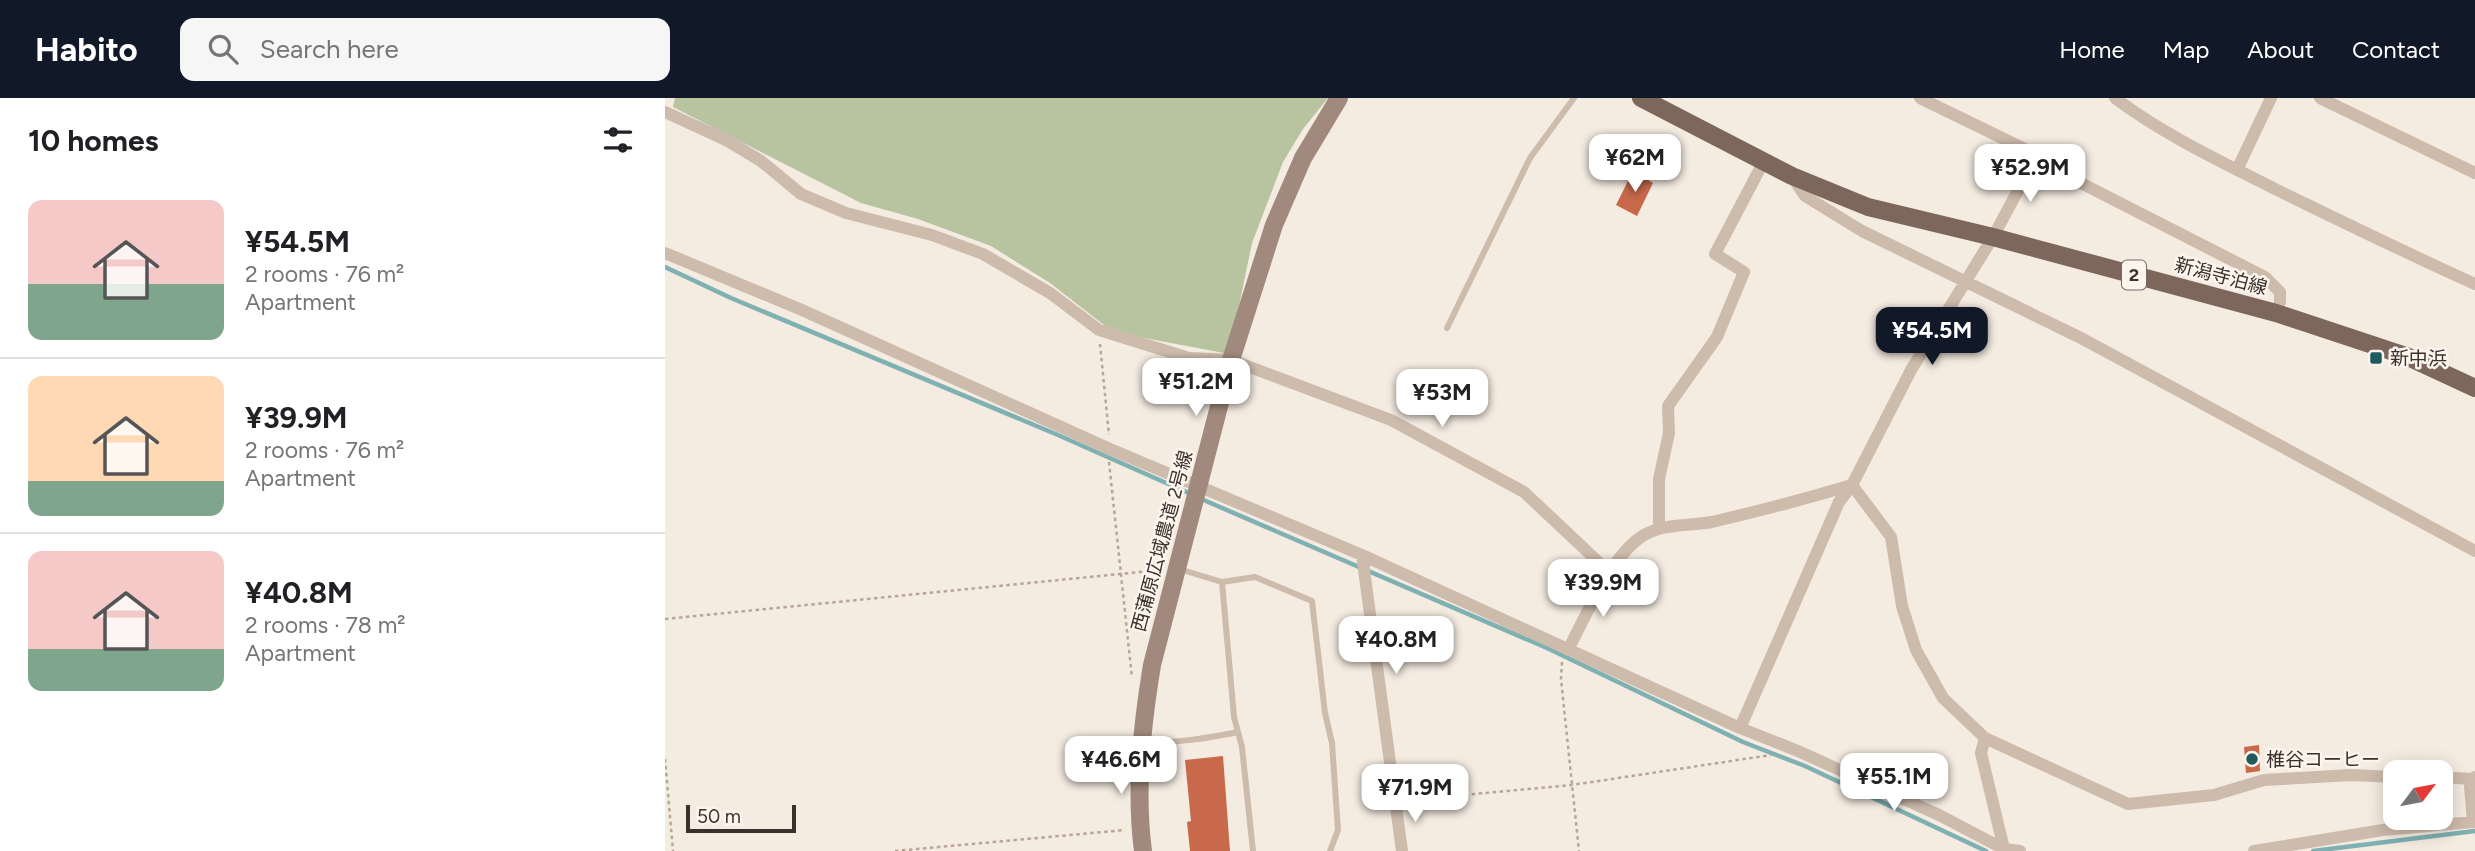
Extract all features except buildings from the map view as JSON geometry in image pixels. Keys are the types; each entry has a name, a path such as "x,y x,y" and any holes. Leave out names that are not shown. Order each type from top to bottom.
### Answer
{"main road":[{"name":"新潟寺泊線","path":"1641,98 1792,176 1868,207 1993,237 2276,313 2406,356 2475,388"}],"street":[{"path":"665,104 666,98"},
{"name":"西蒲原広域農道 2号線","path":"1143,851 1140,829 1142,741 1152,665 1231,360 1275,225 1303,158 1339,98"},
{"path":"1920,98 1945,104 2037,155 2073,179 2265,276 2280,292 2276,313"},
{"path":"2115,98 2145,121 2237,170 2397,249 2475,284"},
{"path":"2237,170 2271,98"},
{"path":"2320,98 2475,173"},
{"path":"665,112 728,141 761,161 801,194 846,213 932,235 983,254 1050,293 1099,330 1189,358 1231,360 1391,420 1524,492 1609,572"},
{"path":"1740,728 1839,502 1852,485 1911,370 1993,237 2037,155"},
{"path":"1659,528 1659,479 1669,433 1668,406 1717,337 1744,272 1715,254 1764,161"},
{"path":"1792,176 1805,196 1862,231 2081,338 2475,551"},
{"path":"665,253 802,310 1110,449 1363,555 1740,728 1810,756 1939,815 2004,849 2020,851"},
{"path":"1568,650 1609,572 1642,536 1659,528 1708,523 1786,505 1852,485"},
{"path":"1852,485 1891,537 1902,606 1916,650 1943,698 1985,738 2129,804 2214,795 2264,780 2351,775 2383,776"},
{"path":"1363,555 1402,851"},
{"path":"1985,738 1981,753 2004,849"},
{"path":"2254,851 2383,830 2473,822 2470,786 2473,778 2453,777"}],"lane":[{"path":"1447,328 1530,158 1574,98"},
{"path":"1177,568 1222,582 1255,577 1312,601 1325,713 1332,743 1338,830 1330,851"},
{"path":"1222,582 1234,717 1253,851"},
{"path":"1142,741 1203,739 1238,732"}],"path":[{"path":"1099,330 1110,449 1109,464 1133,688 1145,706"},
{"path":"665,619 1177,568"},
{"path":"1568,650 1561,662 1561,678 1579,851"},
{"path":"1396,801 1572,785 1772,754"},
{"path":"665,759 673,851"},
{"path":"895,851 1140,829"}],"green space":[{"path":"675,98 1328,98 1303,129 1283,162 1252,243 1229,354 1113,332 1050,283 991,246 918,219 861,203 673,107"}],"waterway":[{"path":"665,267 731,298 1058,435 1191,494"},
{"path":"1199,498 1547,648 1743,742 1805,766 1986,851"},
{"path":"2313,851 2475,831"}],"place":[{"name":"新中浜","path":"2376,358"},
{"name":"椎谷コーヒー","path":"2252,759"}]}
